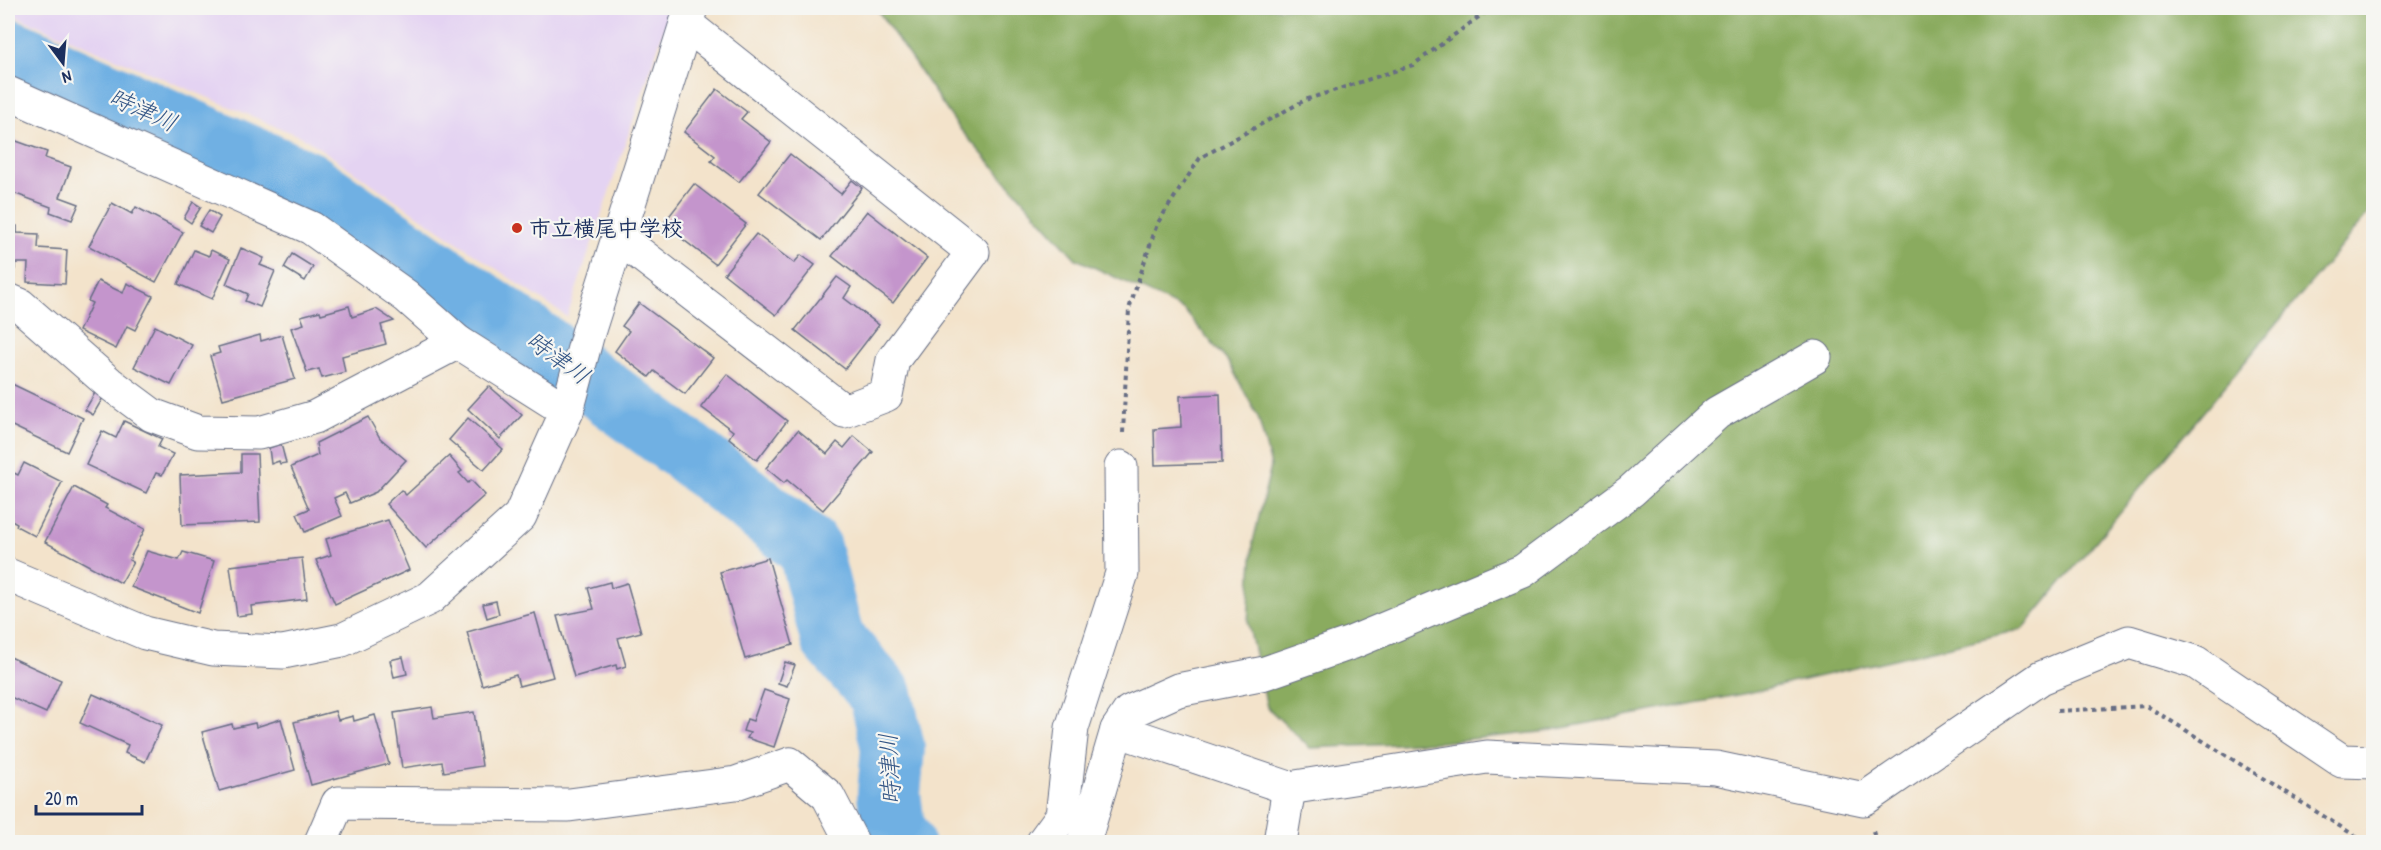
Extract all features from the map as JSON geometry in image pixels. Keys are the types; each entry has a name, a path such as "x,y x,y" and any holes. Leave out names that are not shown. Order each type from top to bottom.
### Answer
{"street":[{"path":"8,574 145,633 213,649 283,652 342,640 430,598 520,516 567,410 587,336 618,237 688,16 973,252 893,360 886,395 844,411 618,237"},
{"path":"8,93 311,228 406,296 458,342 567,410"},
{"path":"8,300 20,305 109,383 152,415 198,432 259,433 315,417 458,342"},
{"path":"1084,843 1117,730 1129,712 1178,690 1265,673 1351,643 1523,571 1631,490 1717,413 1815,357"},
{"path":"1043,843 1062,816 1072,728 1122,573 1121,467"},
{"path":"1117,730 1289,788 1487,757 1716,768 1864,798 2041,678 2128,642 2196,662 2342,761 2373,762"},
{"path":"321,843 338,803 569,805 736,783 790,764 828,796 852,843"},
{"path":"1280,843 1289,788"}],"path":[{"path":"1121,467 1129,309 1157,224 1200,158 1305,100 1413,65 1491,8"},
{"path":"2051,712 2147,706 2365,843"}],"shaded area":[{"name":"市立横尾中学校","path":"8,8 671,8 567,317 306,139 8,13"}],"green space":[{"path":"876,8 2373,8 2373,208 2023,629 1748,693 1541,732 1442,742 1310,748 1267,707 1248,623 1253,542 1271,466 1258,417 1229,363 1183,309 1076,259 959,128"}],"building":[{"path":"717,89 747,112 741,119 771,142 739,182 711,161 715,156 684,132"},
{"path":"8,138 47,152 45,158 71,167 60,197 79,204 72,220 50,212 51,207 8,191"},
{"path":"790,154 841,194 852,180 862,188 821,240 759,193"},
{"path":"694,184 746,224 715,264 663,224"},
{"path":"193,202 201,207 191,223 184,218"},
{"path":"112,203 132,214 136,207 183,232 156,282 89,246"},
{"path":"209,210 220,217 211,233 199,226"},
{"path":"867,211 927,258 893,303 832,256"},
{"path":"8,226 17,226 17,233 39,234 38,248 67,250 65,284 27,282 28,263 15,263 15,269 8,268"},
{"path":"756,234 794,263 801,255 815,265 776,315 724,274"},
{"path":"241,248 264,258 260,265 275,271 260,307 245,301 248,294 226,284"},
{"path":"194,250 209,256 211,250 230,259 212,299 178,284"},
{"path":"292,254 313,267 305,281 284,268"},
{"path":"837,277 851,287 844,298 879,325 845,369 795,330"},
{"path":"98,281 123,293 127,283 153,296 135,330 127,326 116,349 79,331 92,303 88,301"},
{"path":"639,303 713,358 685,394 654,371 649,377 615,351 629,331 622,326"},
{"path":"349,306 352,317 376,309 394,321 381,325 386,344 342,356 345,372 322,378 319,369 307,372 291,328 304,324 301,316 320,311 321,314"},
{"path":"155,326 192,345 171,385 134,367"},
{"path":"260,335 261,341 282,335 295,379 223,399 210,356 220,353 218,347"},
{"path":"727,374 787,421 757,460 729,438 733,431 701,407"},
{"path":"12,384 83,418 67,452 8,424 8,393"},
{"path":"489,386 522,415 500,439 468,409"},
{"path":"96,391 104,396 93,415 85,410"},
{"path":"1220,394 1222,463 1155,465 1154,429 1181,427 1180,396"},
{"path":"368,417 380,438 406,460 376,492 350,503 345,493 334,498 342,516 305,532 297,514 309,509 291,467 318,455 316,443"},
{"path":"468,418 503,449 484,470 449,440"},
{"path":"124,421 162,439 158,447 173,454 162,475 156,473 146,493 86,465 102,431 116,438"},
{"path":"798,430 827,454 837,442 844,448 854,436 873,452 823,510 787,480 784,483 766,468"},
{"path":"281,444 286,463 280,464 279,461 271,464 269,448"},
{"path":"241,454 257,454 260,522 182,525 180,475 241,472"},
{"path":"449,456 462,471 459,473 468,483 471,480 485,495 426,548 386,504 401,490 406,495"},
{"path":"24,463 62,482 35,536 16,526 17,523 8,518 8,470 18,475"},
{"path":"74,487 107,505 105,508 145,529 129,560 133,562 121,583 45,542"},
{"path":"388,520 409,570 335,604 316,560 331,555 326,539"},
{"path":"147,551 179,560 183,552 214,561 198,613 131,587"},
{"path":"302,558 307,599 251,606 252,614 237,616 230,566"},
{"path":"768,558 793,645 745,659 720,572"},
{"path":"610,582 611,588 627,583 641,632 618,638 626,666 617,669 616,665 574,677 557,616 594,609 588,588"},
{"path":"496,601 499,614 487,618 483,604"},
{"path":"535,613 553,677 519,686 516,675 482,685 467,632"},
{"path":"8,656 61,680 46,713 8,696"},
{"path":"403,657 407,674 394,677 390,660"},
{"path":"785,662 795,665 787,686 778,683"},
{"path":"764,690 790,699 774,747 747,738 750,733 743,731 747,719 753,721"},
{"path":"93,694 162,725 145,762 125,753 128,745 80,723"},
{"path":"432,707 434,718 474,712 482,766 444,772 442,762 402,768 394,713"},
{"path":"335,711 338,720 353,716 354,721 375,715 389,764 311,785 294,722"},
{"path":"281,719 295,770 219,791 202,732 232,724 233,728 255,723 256,727"}],"waterway":[{"name":"時津川","path":"8,50 306,182 544,347 687,452 809,548 832,638 881,695 893,748 889,794 893,827 902,842"}],"place":[{"name":"市立横尾中学校","path":"517,228"}]}
